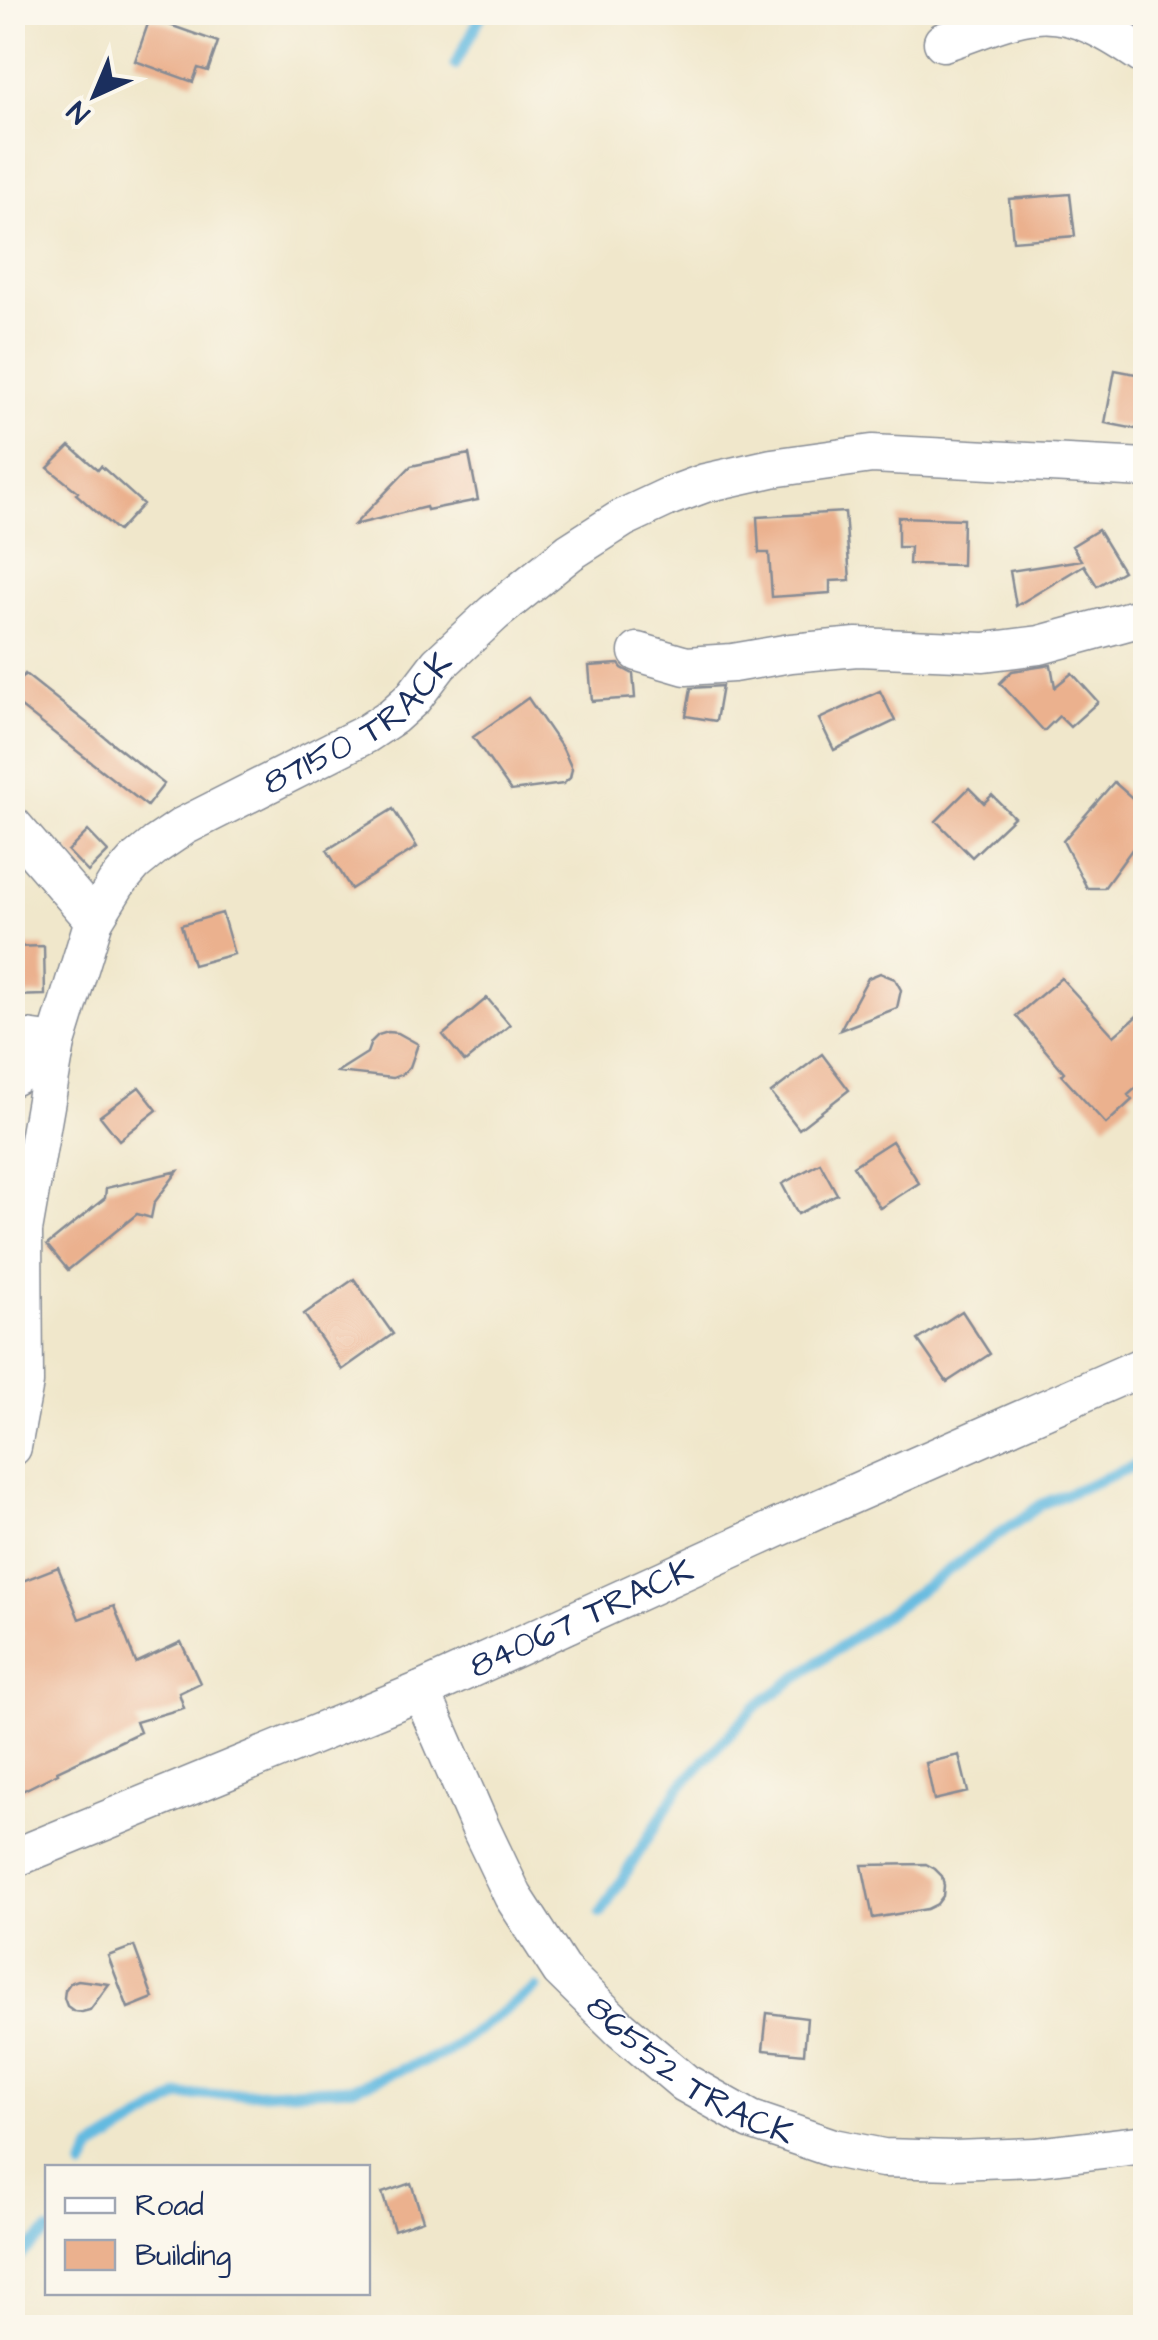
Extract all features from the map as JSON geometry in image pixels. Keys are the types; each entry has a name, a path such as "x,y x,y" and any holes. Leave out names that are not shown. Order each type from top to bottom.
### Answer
{"street":[{"path":"944,42 1021,16 1058,15 1091,25 1146,57"},
{"name":"87150 TRACK","path":"12,1447 24,1384 23,1231 55,1049 94,920 134,862 184,826 366,734 393,716 413,698 438,664 509,600 570,552 623,518 670,496 706,482 772,468 872,454 1146,468"},
{"path":"638,652 686,666 857,647 984,652 1040,645 1146,616"},
{"path":"12,825 94,920"},
{"path":"12,1037 55,1049"},
{"path":"12,1077 55,1049"},
{"name":"84067 TRACK","path":"12,1858 420,1691 820,1508 1146,1365"},
{"name":"86552 TRACK","path":"420,1691 513,1896 561,1970 621,2029 685,2083 750,2120 833,2148 884,2158 1035,2157 1146,2144"}],"building":[{"path":"150,18 218,42 208,71 198,68 193,82 135,61"},
{"path":"1070,194 1075,236 1013,241 1009,199"},
{"path":"1115,370 1146,376 1146,431 1105,423"},
{"path":"70,446 98,470 101,466 143,504 118,531 48,468"},
{"path":"469,454 478,500 427,510 426,507 354,525 411,466"},
{"path":"845,512 850,580 830,581 830,593 772,597 769,553 759,553 757,517"},
{"path":"898,517 963,519 962,565 909,564 910,547 898,547"},
{"path":"1098,530 1123,571 1097,586 1084,565 1016,606 1010,571 1081,560 1072,546"},
{"path":"619,664 633,674 635,698 592,701 589,666"},
{"path":"1051,665 1055,687 1072,673 1098,702 1070,727 1059,716 1044,731 1000,683 1012,671"},
{"path":"25,674 164,784 147,806 12,700 12,690"},
{"path":"722,686 716,721 686,716 691,688"},
{"path":"880,691 895,721 834,750 819,719"},
{"path":"528,698 572,769 563,784 511,791 473,737"},
{"path":"1114,782 1146,810 1146,830 1104,888 1087,888 1063,841"},
{"path":"969,788 984,803 992,795 1014,817 972,857 936,821"},
{"path":"393,809 417,847 351,889 327,850"},
{"path":"88,831 108,852 88,872 68,851"},
{"path":"222,913 234,954 193,965 181,925"},
{"path":"44,946 45,995 12,996 12,947"},
{"path":"880,973 895,979 901,990 897,1008 840,1030 868,978"},
{"path":"1061,978 1114,1036 1146,1008 1146,1079 1128,1095 1132,1100 1106,1124 1061,1075 1064,1072 1016,1016"},
{"path":"487,998 510,1025 465,1062 443,1035"},
{"path":"388,1032 418,1044 410,1067 403,1074 393,1078 337,1072 367,1053 378,1035"},
{"path":"822,1054 849,1090 799,1129 771,1093"},
{"path":"139,1087 157,1110 119,1140 100,1116"},
{"path":"892,1141 919,1183 880,1208 853,1166"},
{"path":"820,1163 837,1194 798,1214 782,1184"},
{"path":"178,1171 154,1203 151,1218 137,1214 68,1270 47,1245 105,1198 106,1188"},
{"path":"354,1279 393,1334 342,1370 304,1314"},
{"path":"962,1311 990,1354 947,1382 918,1340"},
{"path":"58,1567 79,1619 114,1606 136,1663 181,1642 200,1683 179,1693 184,1708 136,1722 140,1732 12,1796 12,1640 23,1635 12,1608 12,1585"},
{"path":"959,1755 968,1792 934,1800 926,1763"},
{"path":"926,1864 942,1876 943,1896 937,1904 873,1918 862,1865"},
{"path":"134,1946 153,1998 128,2008 108,1956"},
{"path":"78,1980 109,1984 90,2010 74,2011 67,2006 65,1990"},
{"path":"767,2013 807,2018 804,2054 763,2050"},
{"path":"411,2183 423,2220 394,2230 382,2193"}],"waterway":[{"path":"455,65 483,12"},
{"path":"601,1913 679,1788 755,1707 1042,1504 1146,1461"},
{"path":"84,2165 92,2150 180,2096 353,2088 445,2053 536,1988"},
{"path":"12,2263 45,2235"}]}
